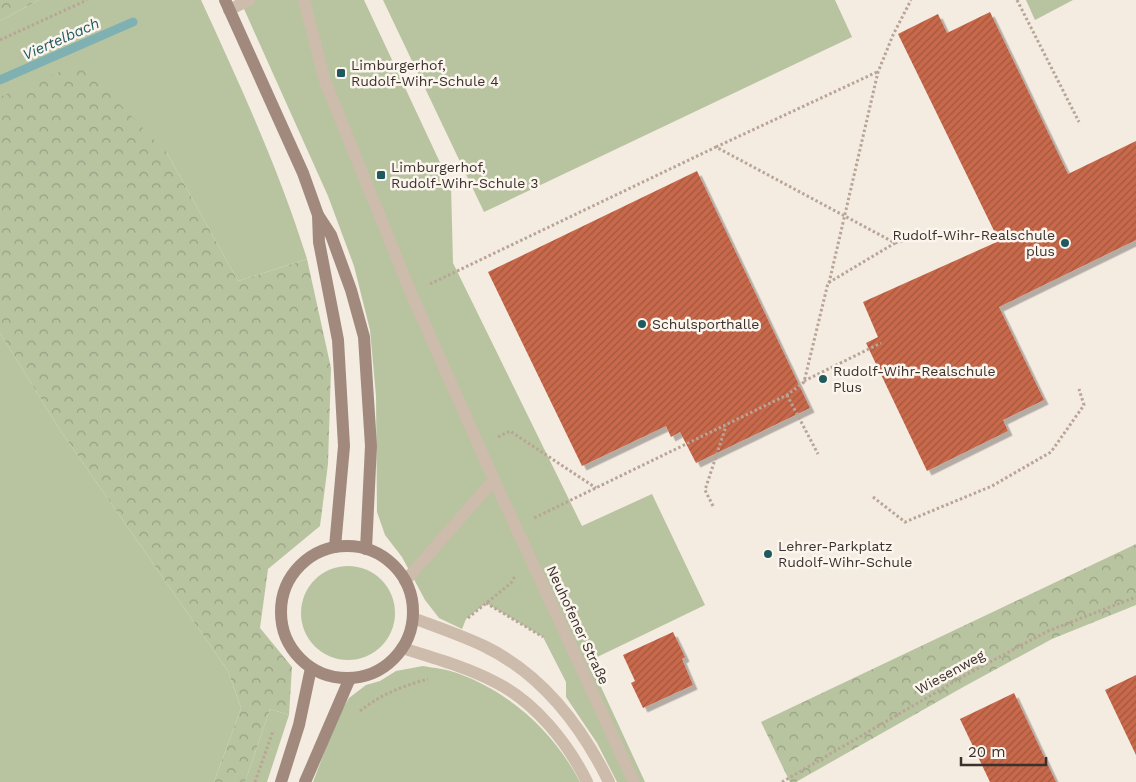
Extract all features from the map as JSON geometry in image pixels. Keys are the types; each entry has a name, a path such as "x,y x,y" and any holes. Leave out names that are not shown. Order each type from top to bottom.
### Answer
{"main road":[{"path":"227,5 303,173 318,215 331,235 351,290 364,337 371,446 366,549"},
{"path":"318,215 320,242 338,340 344,446 335,547"},
{"path":"351,546 366,549 381,556 395,567 405,581 411,599 413,618 409,634 402,648 388,663 370,674 350,678 336,678 311,668 296,655 286,638 281,619 282,599 288,581 300,564 316,553 335,547 351,546"},
{"path":"282,782 299,725 311,668"},
{"path":"305,782 350,678"}],"street":[{"path":"227,5 249,0"},
{"name":"Neuhofener Straße","path":"304,0 325,81 411,293 494,480 634,782"},
{"path":"405,581 494,480"},
{"path":"413,618 486,647 515,664 542,686 566,711 583,734 609,782"},
{"path":"402,648 476,673 510,692 547,723 567,747 587,782"}],"path":[{"path":"0,40 87,0"},
{"path":"804,382 846,215 878,72 893,35 911,0"},
{"path":"1016,0 1079,122"},
{"path":"411,293 716,147 878,72"},
{"path":"716,147 846,215 895,243"},
{"path":"828,283 895,243 930,234"},
{"path":"516,527 726,426 787,395 804,382 882,343"},
{"path":"873,497 905,522 992,486 1051,452 1084,405 1079,389"},
{"path":"787,395 818,454"},
{"path":"713,506 705,490 726,426"},
{"path":"479,446 510,431 597,488"},
{"path":"459,635 466,619 511,583 528,554"},
{"name":"Wiesenweg","path":"782,782 959,678 1048,631 1136,596"},
{"path":"486,603 543,637"},
{"path":"791,776 794,782"}],"green space":[{"path":"0,0 39,0 0,21"},
{"path":"39,0 201,0 271,160 307,259 238,281 167,153 0,97 0,21"},
{"path":"240,0 364,0 451,186 453,263 582,526 652,494 705,605 589,661 645,782 617,782 597,743 566,697 566,682 543,637 486,603 466,619 462,629 439,618 425,600 402,557 385,535 377,512 376,396 370,330 354,266 328,196"},
{"path":"383,0 835,0 852,37 484,212"},
{"path":"1026,0 1073,0 1035,20"},
{"path":"80,63 167,153 238,281 307,259 331,368 328,464 320,526 268,569 260,628 292,667 289,715 270,709 245,782 214,782 241,708 228,671 60,430 0,333 0,97"},
{"path":"0,333 60,430 228,671 241,708 214,782 0,782"},
{"path":"1136,544 1136,605 1052,639 796,782 790,782 761,722"},
{"path":"339,566 357,566 382,579 392,595 395,613 392,631 382,647 357,660 339,660 314,647 301,622 301,604 314,579"},
{"path":"423,666 457,673 495,691 512,703 544,731 580,782 313,782 338,716 349,698 366,685 380,681 396,671"},
{"path":"270,709 289,715 267,782 245,782"}],"building":[{"name":"Rudolf-Wihr-Realschule plus","path":"990,12 1068,174 1136,141 1136,240 999,307 1044,400 1003,420 1008,431 927,471 866,343 878,337 863,302 999,241 898,34 938,14 947,33"},
{"name":"Schulsporthalle","path":"697,171 810,408 696,463 680,432 671,437 666,426 582,466 488,272"},
{"path":"673,632 685,657 682,659 693,685 643,708 631,683 635,681 623,655"},
{"path":"1136,675 1136,755 1105,690"},
{"path":"1014,693 1056,782 990,782 960,719"}],"waterway":[{"name":"Viertelbach","path":"0,80 133,22"}],"place":[{"name":"Limburgerhof, Rudolf-Wihr-Schule 4","path":"341,73"},
{"name":"Limburgerhof, Rudolf-Wihr-Schule 3","path":"381,175"},
{"name":"Rudolf-Wihr-Realschule plus","path":"1065,243"},
{"name":"Schulsporthalle","path":"642,324"},
{"name":"Rudolf-Wihr-Realschule Plus","path":"823,379"},
{"name":"Lehrer-Parkplatz Rudolf-Wihr-Schule","path":"768,554"}]}
